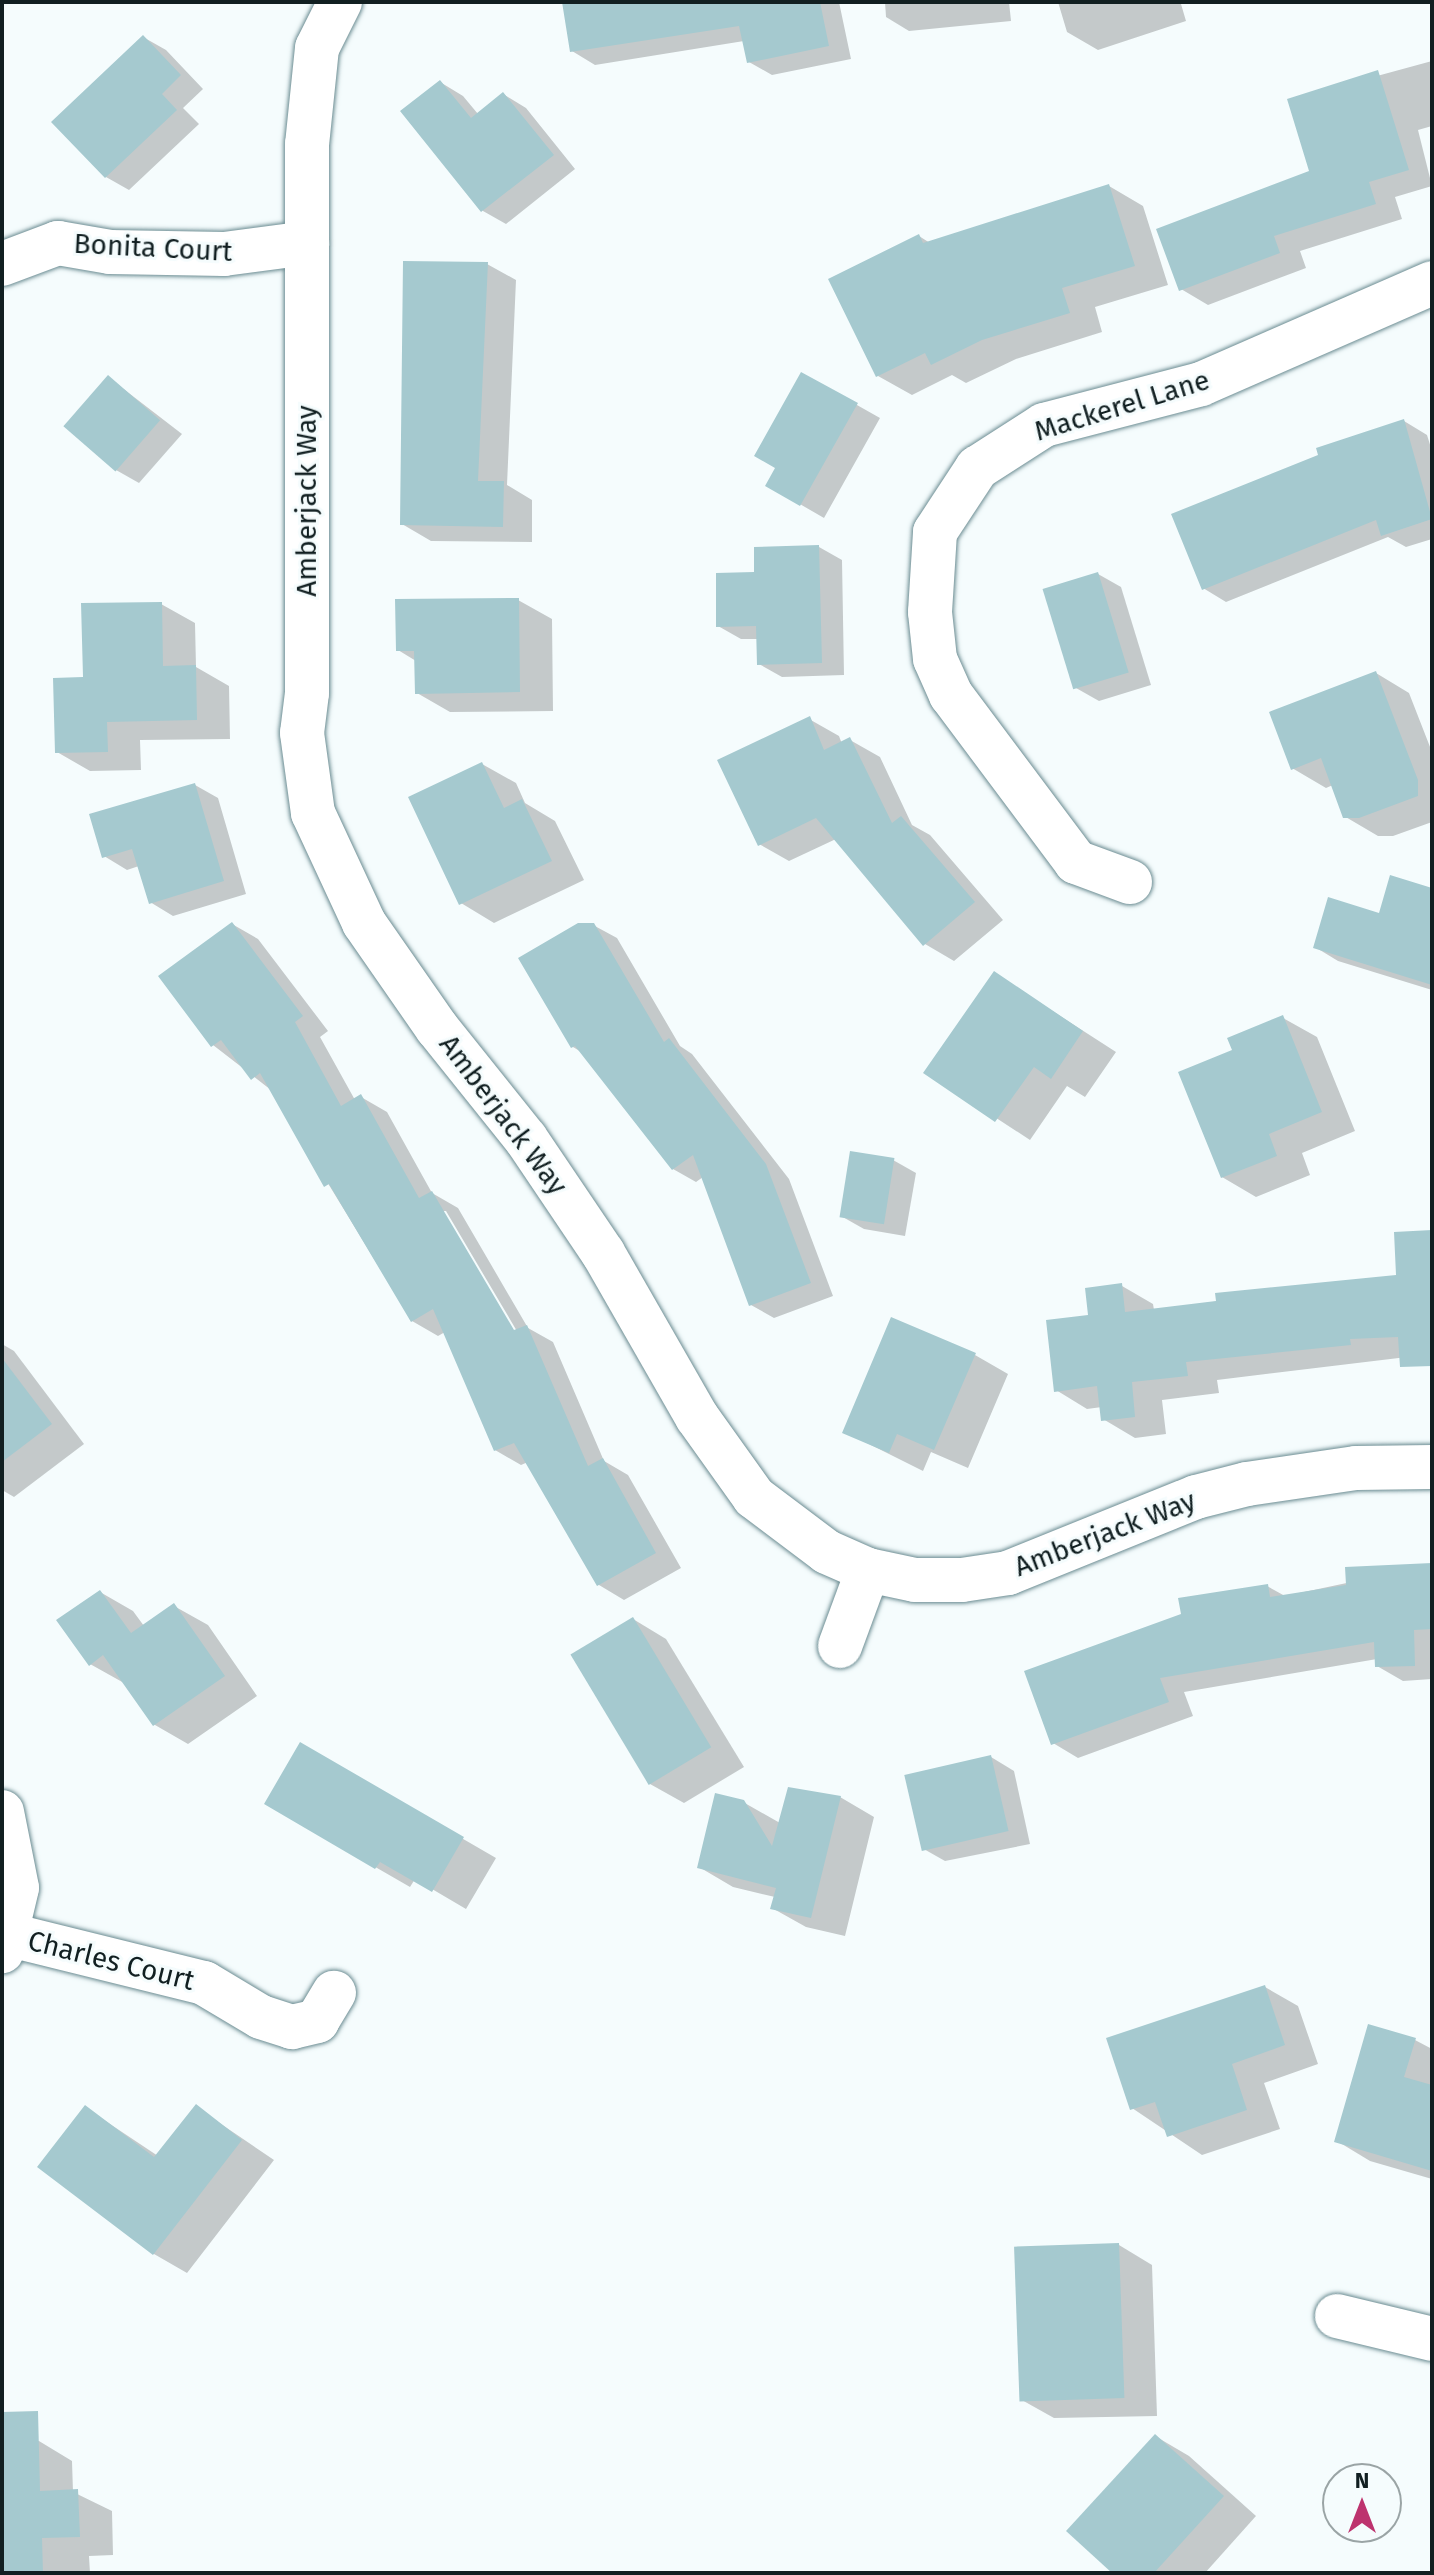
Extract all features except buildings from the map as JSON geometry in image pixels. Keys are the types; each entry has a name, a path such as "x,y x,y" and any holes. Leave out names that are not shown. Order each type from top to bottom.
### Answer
{"street":[{"name":"Amberjack Way","path":"340,2 317,48 307,144 307,693 302,733 313,813 364,923 437,1028 526,1139 603,1253 697,1417 754,1497 827,1552 868,1570 915,1580 1008,1573 1196,1497 1356,1468 1432,1467"},
{"name":"Bonita Court","path":"2,264 58,243 110,252 224,254 307,243"},
{"name":"Mackerel Lane","path":"1130,882 1076,862 951,695 935,659 930,612 935,532 977,468 1044,425 1201,384 1432,283"},
{"path":"840,1646 868,1570"},
{"path":"2,1812 17,1888 4,1943"},
{"name":"Charles Court","path":"4,1943 204,1983 261,2017 292,2027 317,2021 334,1993"},
{"path":"1337,2316 1432,2339"}]}
